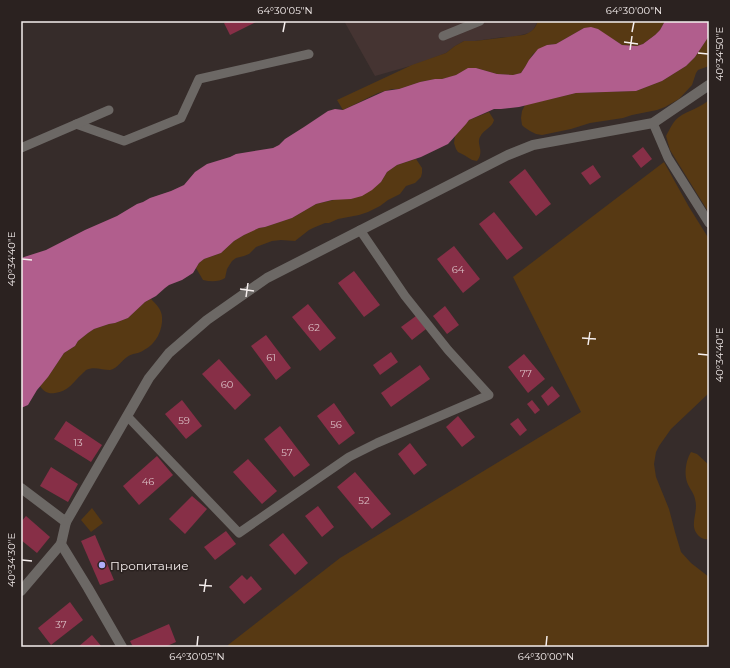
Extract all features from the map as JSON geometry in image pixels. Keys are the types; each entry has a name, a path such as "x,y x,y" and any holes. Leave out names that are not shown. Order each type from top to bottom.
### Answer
{"street":[{"path":"21,590 61,544 66,522 149,378 169,353 207,320 267,278 508,155 533,145 653,123 709,85"},
{"path":"21,488 66,522"},
{"path":"61,544 122,647"}],"lane":[{"path":"443,36 480,21"},
{"path":"76,124 124,140 181,118 200,79 309,54"},
{"path":"21,148 109,110"},
{"path":"653,123 668,158 709,224"},
{"path":"127,416 239,533 349,457 377,443 489,395 448,350 405,296 360,230"}],"shaded area":[{"path":"344,21 538,21 533,30 529,33 513,37 464,41 441,55 417,64 375,76"},
{"path":"538,21 665,21 655,35 643,44 637,46 622,45 616,41 584,28 556,44 547,45 533,54 521,73 513,75 497,74 476,68 469,68 450,77 420,82 399,89 392,89 378,93 343,110 337,100 412,65 446,53 464,41 523,35 532,30"},
{"path":"665,21 709,21 709,36 695,57 686,66 662,81 636,91 576,93 519,107 494,109 469,120 448,144 421,157 397,165 387,172 381,182 372,190 362,196 316,204 292,218 259,228 244,235 234,241 221,253 204,259 199,263 193,273 182,280 169,285 156,296 145,302 128,318 94,329 78,341 75,346 64,353 28,405 21,408 21,258 46,250 117,216 137,204 184,185 195,172 207,164 236,154 273,148 328,111 335,109 343,110 385,91 399,89 420,82 442,79 456,75 468,68 476,68 497,74 513,75 521,73 538,49 547,45 556,44 584,28 591,27 598,29 622,45 637,46 643,44 655,35"},
{"path":"709,36 709,66 698,70 692,85 679,99 665,107 623,118 590,123 571,129 542,135 530,131 522,125 522,111 525,105 576,93 636,91 662,81 686,66 695,57"},
{"path":"709,100 709,213 670,150 666,136 677,119"},
{"path":"489,112 494,120 493,123 480,137 480,154 477,161 472,160 458,152 454,143 455,136 469,120"},
{"path":"416,159 422,168 421,177 415,183 406,186 400,194 368,212 325,223 309,230 295,241 272,241 256,247 249,254 236,258 232,261 227,269 225,278 218,281 203,280 196,268 204,259 221,253 234,241 249,232 292,218 316,204 338,199 351,199 377,185 381,182 387,172 397,165"},
{"path":"664,162 709,239 709,393 671,429 656,452 654,464 656,477 669,509 681,552 691,563 709,577 709,647 228,647 228,645 340,558 581,412 513,277"},
{"path":"151,299 157,305 162,314 160,332 152,344 140,352 125,358 113,369 92,368 86,370 70,386 60,392 48,393 40,386 64,353 75,346 78,341 88,333 94,329 128,318 145,302"},
{"path":"691,452 697,454 709,465 709,539 704,539 699,536 694,527 696,503 694,495 687,482 686,475 687,463"},
{"path":"92,508 103,523 91,532 81,520"}],"building":[{"path":"228,21 258,21 230,35 224,23"},
{"path":"643,147 652,159 641,168 632,156"},
{"path":"593,165 601,177 590,185 581,173"},
{"path":"525,169 551,204 536,216 509,182"},
{"path":"494,212 523,248 507,260 479,224"},
{"path":"454,246 480,279 463,293 437,259"},
{"path":"354,271 380,305 364,317 338,283"},
{"path":"308,304 336,338 320,351 292,317"},
{"path":"445,306 459,325 447,334 433,316"},
{"path":"416,316 426,329 412,340 401,327"},
{"path":"266,335 291,368 276,380 251,346"},
{"path":"391,352 398,362 380,375 373,365"},
{"path":"524,354 545,379 528,393 508,367"},
{"path":"219,359 251,395 235,410 202,374"},
{"path":"420,365 430,379 391,407 381,393"},
{"path":"552,386 560,396 548,406 541,396"},
{"path":"182,400 202,426 186,439 165,414"},
{"path":"532,400 540,410 535,414 527,404"},
{"path":"334,403 355,433 339,445 317,416"},
{"path":"458,416 475,437 462,447 446,427"},
{"path":"518,418 527,430 520,436 510,424"},
{"path":"66,421 102,445 91,462 54,439"},
{"path":"280,426 310,465 294,477 264,439"},
{"path":"410,443 427,465 414,475 398,454"},
{"path":"157,456 173,475 139,505 123,486"},
{"path":"248,459 277,491 262,504 233,472"},
{"path":"51,467 78,484 68,502 40,486"},
{"path":"355,472 391,514 372,529 337,487"},
{"path":"192,496 207,509 185,534 169,519"},
{"path":"318,506 334,527 322,537 305,516"},
{"path":"26,516 50,537 37,553 21,540 21,522"},
{"path":"226,531 236,544 215,560 204,547"},
{"path":"283,533 308,563 295,575 269,545"},
{"path":"95,535 114,580 100,585 81,541"},
{"path":"242,575 247,580 251,576 262,589 244,604 229,587"},
{"path":"70,602 83,620 51,645 38,628"},
{"path":"169,624 176,642 165,647 133,647 130,641"},
{"path":"92,635 102,647 78,647"}],"place":[{"name":"Пропитание","path":"102,565"}]}
